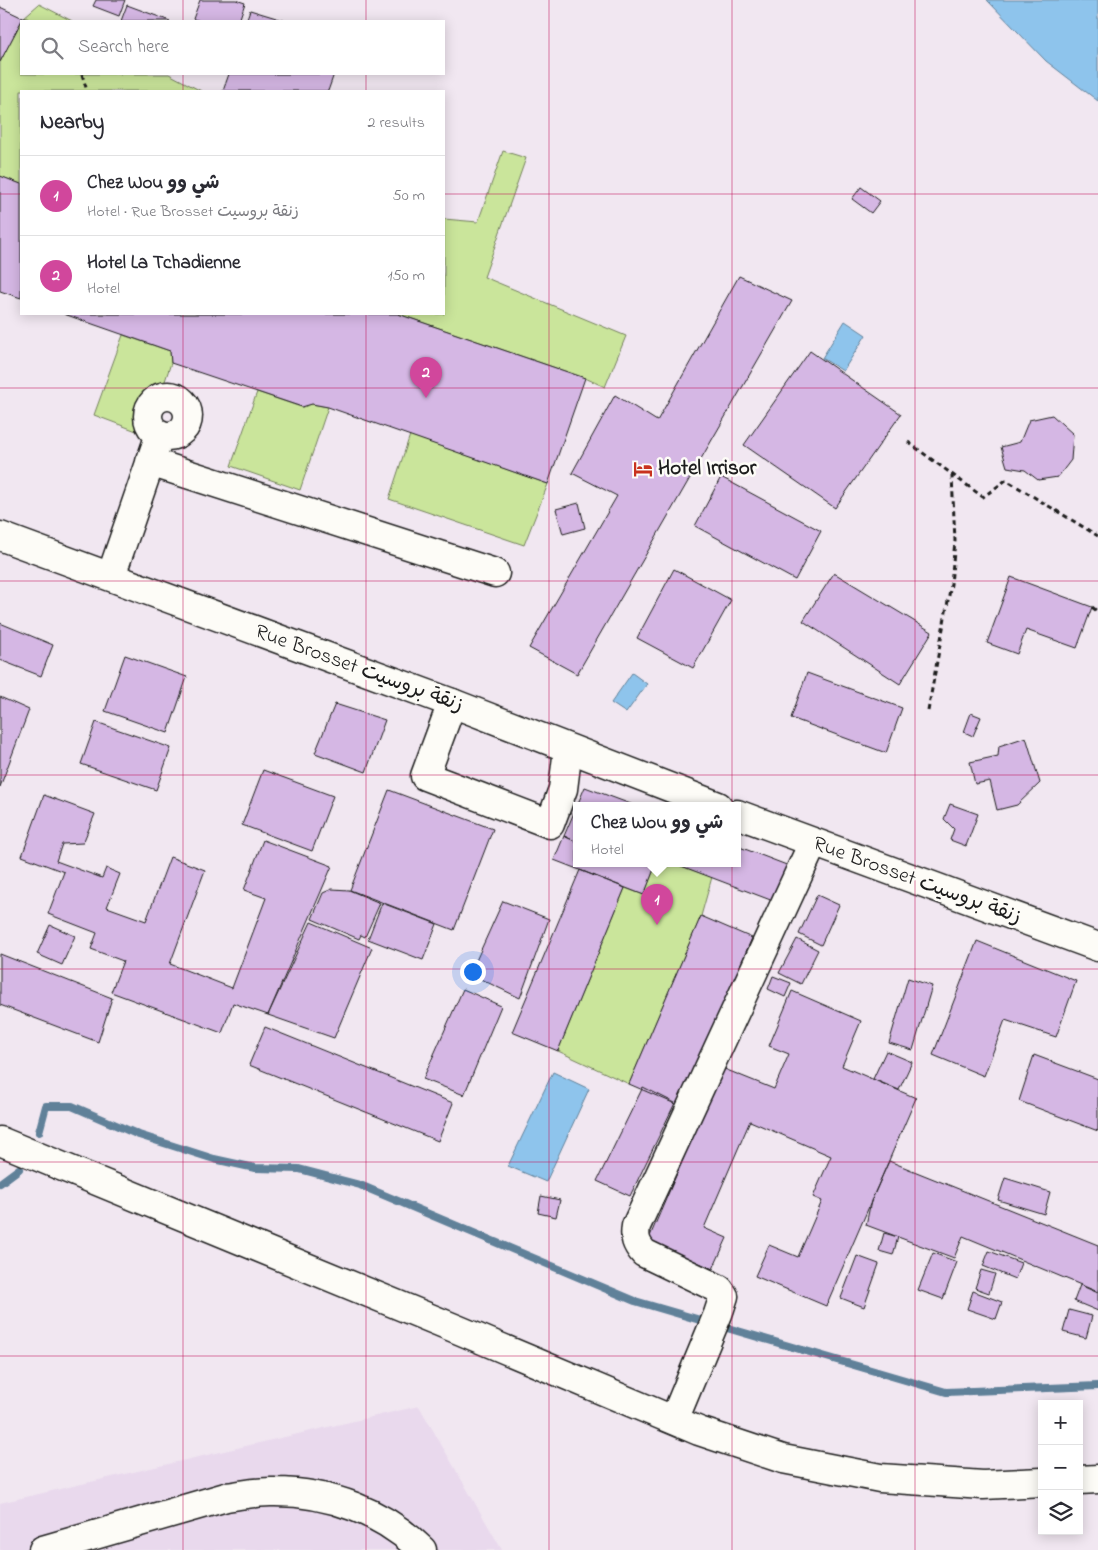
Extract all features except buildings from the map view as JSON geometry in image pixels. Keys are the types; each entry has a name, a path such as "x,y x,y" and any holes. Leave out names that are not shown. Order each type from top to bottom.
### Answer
{"street":[{"path":"111,576 160,434"},
{"path":"150,462 495,572"},
{"name":"Rue Brosset زنقة بروسيت","path":"0,536 452,703 707,802"},
{"path":"452,703 425,776 550,824 563,789 568,749"},
{"name":"Rue Brosset زنقة بروسيت","path":"741,816 1098,947"},
{"path":"674,1420 724,1296 719,1289 644,1253 635,1240 636,1226 813,843"},
{"path":"0,1141 450,1326 699,1431 783,1459 880,1478 983,1485 1038,1482"},
{"path":"1083,1480 1098,1479"},
{"path":"43,1550 226,1498 250,1493 274,1492 315,1495 370,1513 412,1540 422,1550"}],"path":[{"path":"23,18 28,20"},
{"path":"82,75 87,90"},
{"path":"908,442 983,497 1006,480 1098,536"},
{"path":"928,711 951,584 955,541 952,475"},
{"path":"1092,607 1098,612"}],"shaded area":[{"path":"419,1406 502,1550 0,1550 0,1503"}],"green space":[{"path":"39,4 70,20 22,20"},
{"path":"20,24 20,75 171,75 199,90 20,90 20,184 0,176 0,62"},
{"path":"503,151 526,158 484,277 626,336 605,387 585,378 401,315 445,315 445,219 478,222"},
{"path":"123,335 170,351 171,363 147,435 94,415"},
{"path":"257,392 301,407 312,404 328,407 300,490 231,466"},
{"path":"410,435 548,484 524,545 389,499"},
{"path":"655,867 684,867 712,877 701,916 629,1084 558,1051 625,888 644,895"}],"water":[{"path":"987,0 1098,0 1098,101 1046,61"},
{"path":"845,321 866,335 843,371 822,358"},
{"path":"632,673 647,684 626,713 611,703"},
{"path":"553,1072 589,1089 546,1182 508,1166"}],"waterway":[{"path":"39,1132 46,1106 72,1106 139,1135 214,1159 255,1168 299,1169 360,1185 635,1301 946,1392 1098,1386"},
{"path":"0,1183 19,1169"}],"place":[{"name":"Hotel La Tchadienne","path":"426,398"},
{"name":"Hotel Irrisor","path":"643,469"},
{"name":"Chez Wou شي وو","path":"657,925"}]}
